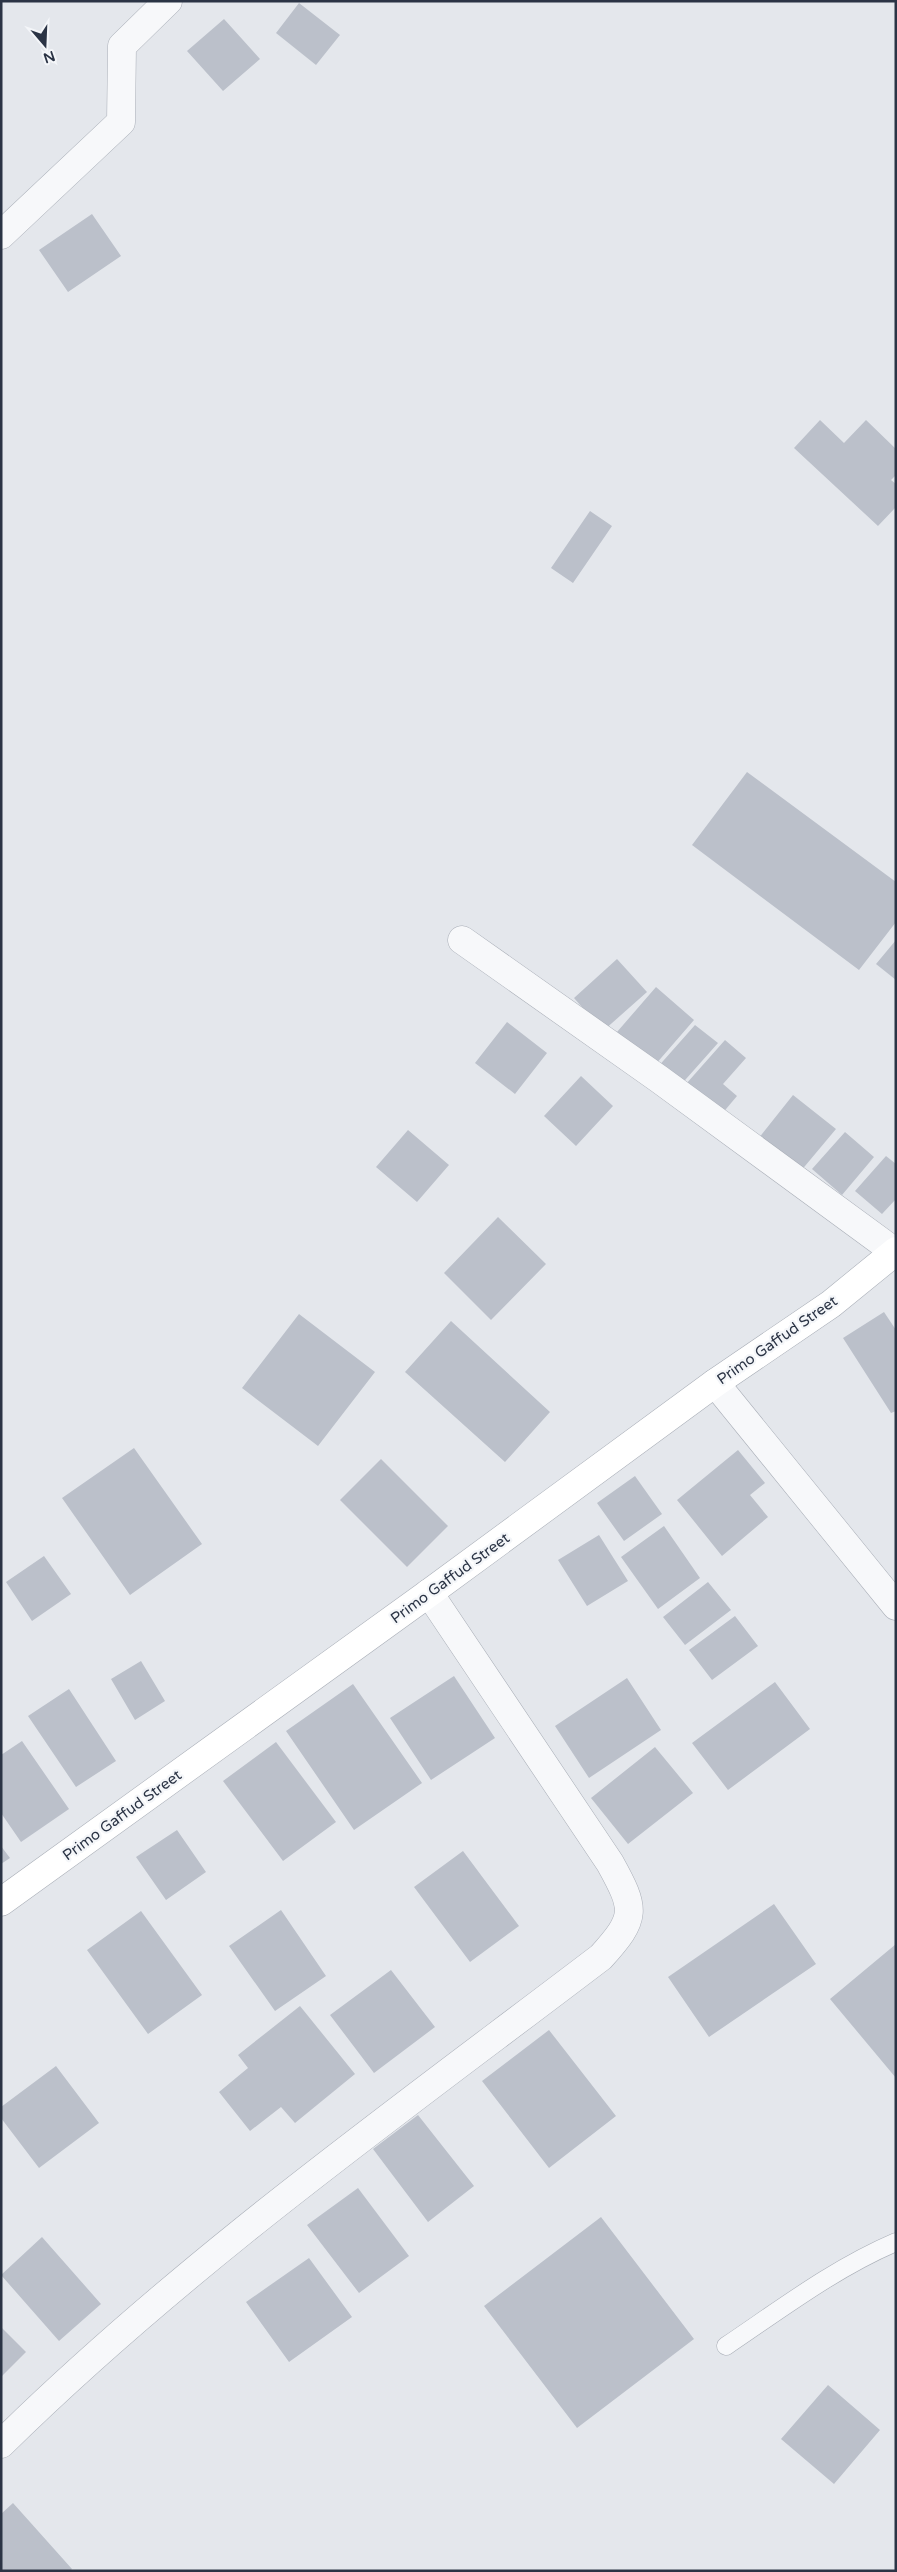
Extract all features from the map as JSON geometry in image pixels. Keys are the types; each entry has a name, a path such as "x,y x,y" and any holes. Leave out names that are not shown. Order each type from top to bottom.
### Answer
{"main road":[{"name":"Primo Gaffud Street","path":"1,1902 429,1593 715,1383 831,1304 895,1251"}],"street":[{"path":"1,235 120,122 122,46 168,1"},
{"path":"462,940 895,1251"},
{"path":"715,1383 896,1606"},
{"path":"1,2444 134,2321 260,2216 601,1957 624,1932 629,1915 625,1890 610,1863 429,1593"}],"lane":[{"path":"726,2346 822,2282 870,2253 896,2242"}],"building":[{"path":"299,3 340,35 316,65 276,33"},
{"path":"224,19 260,59 223,91 187,51"},
{"path":"92,214 121,256 68,292 39,250"},
{"path":"820,420 844,443 866,420 896,449 896,475 891,480 896,484 896,507 878,526 794,448"},
{"path":"590,511 612,526 573,583 551,568"},
{"path":"747,772 896,882 896,922 859,970 692,845"},
{"path":"896,940 896,980 876,964"},
{"path":"617,959 647,992 603,1031 574,998"},
{"path":"656,987 694,1020 655,1065 617,1032"},
{"path":"507,1022 547,1053 515,1094 475,1063"},
{"path":"695,1025 718,1043 678,1088 656,1069"},
{"path":"725,1040 746,1058 723,1084 737,1096 721,1115 686,1084"},
{"path":"581,1076 613,1106 576,1146 544,1116"},
{"path":"793,1095 836,1129 800,1172 758,1139"},
{"path":"408,1130 449,1165 417,1202 376,1167"},
{"path":"845,1132 874,1157 842,1195 812,1169"},
{"path":"886,1156 896,1164 896,1199 882,1214 855,1191"},
{"path":"498,1217 546,1264 491,1320 444,1273"},
{"path":"884,1312 896,1330 896,1411 891,1413 843,1338"},
{"path":"299,1314 375,1372 318,1446 242,1388"},
{"path":"451,1321 550,1412 505,1462 405,1372"},
{"path":"134,1448 202,1544 130,1595 62,1498"},
{"path":"738,1450 765,1483 750,1495 768,1517 722,1556 677,1500"},
{"path":"381,1459 448,1526 407,1567 340,1500"},
{"path":"635,1476 662,1514 624,1541 597,1503"},
{"path":"664,1526 700,1578 658,1609 621,1557"},
{"path":"599,1535 628,1581 587,1606 558,1560"},
{"path":"44,1556 71,1594 32,1621 6,1582"},
{"path":"708,1582 731,1610 685,1645 663,1617"},
{"path":"735,1616 758,1646 712,1680 689,1650"},
{"path":"141,1661 165,1701 135,1720 111,1679"},
{"path":"454,1676 495,1738 431,1780 390,1718"},
{"path":"627,1678 661,1730 589,1778 555,1726"},
{"path":"775,1682 810,1729 728,1790 692,1743"},
{"path":"353,1684 422,1783 354,1830 286,1731"},
{"path":"69,1689 116,1761 76,1787 28,1716"},
{"path":"22,1741 69,1809 21,1842 1,1813 1,1755"},
{"path":"276,1742 336,1822 283,1861 223,1781"},
{"path":"655,1747 693,1793 628,1844 591,1798"},
{"path":"177,1830 206,1872 166,1900 136,1857"},
{"path":"1,1846 10,1858 1,1864"},
{"path":"463,1851 519,1926 470,1962 414,1887"},
{"path":"774,1904 816,1964 709,2037 668,1977"},
{"path":"281,1910 326,1976 275,2011 229,1946"},
{"path":"141,1911 202,1995 148,2034 87,1950"},
{"path":"896,1944 896,2078 830,1999"},
{"path":"391,1970 435,2027 374,2073 330,2015"},
{"path":"300,2006 355,2074 295,2123 281,2107 250,2131 219,2092 248,2068 238,2055"},
{"path":"549,2030 616,2116 549,2168 482,2081"},
{"path":"56,2066 99,2123 39,2168 1,2118 1,2107"},
{"path":"418,2115 474,2186 428,2222 373,2149"},
{"path":"358,2188 409,2256 359,2293 307,2225"},
{"path":"601,2217 694,2339 577,2428 484,2306"},
{"path":"42,2237 101,2304 59,2341 1,2275"},
{"path":"309,2258 352,2317 289,2362 246,2302"},
{"path":"1,2327 26,2352 1,2377"},
{"path":"828,2385 880,2430 834,2484 781,2439"},
{"path":"13,2503 72,2569 70,2571 1,2571 1,2514"}]}
